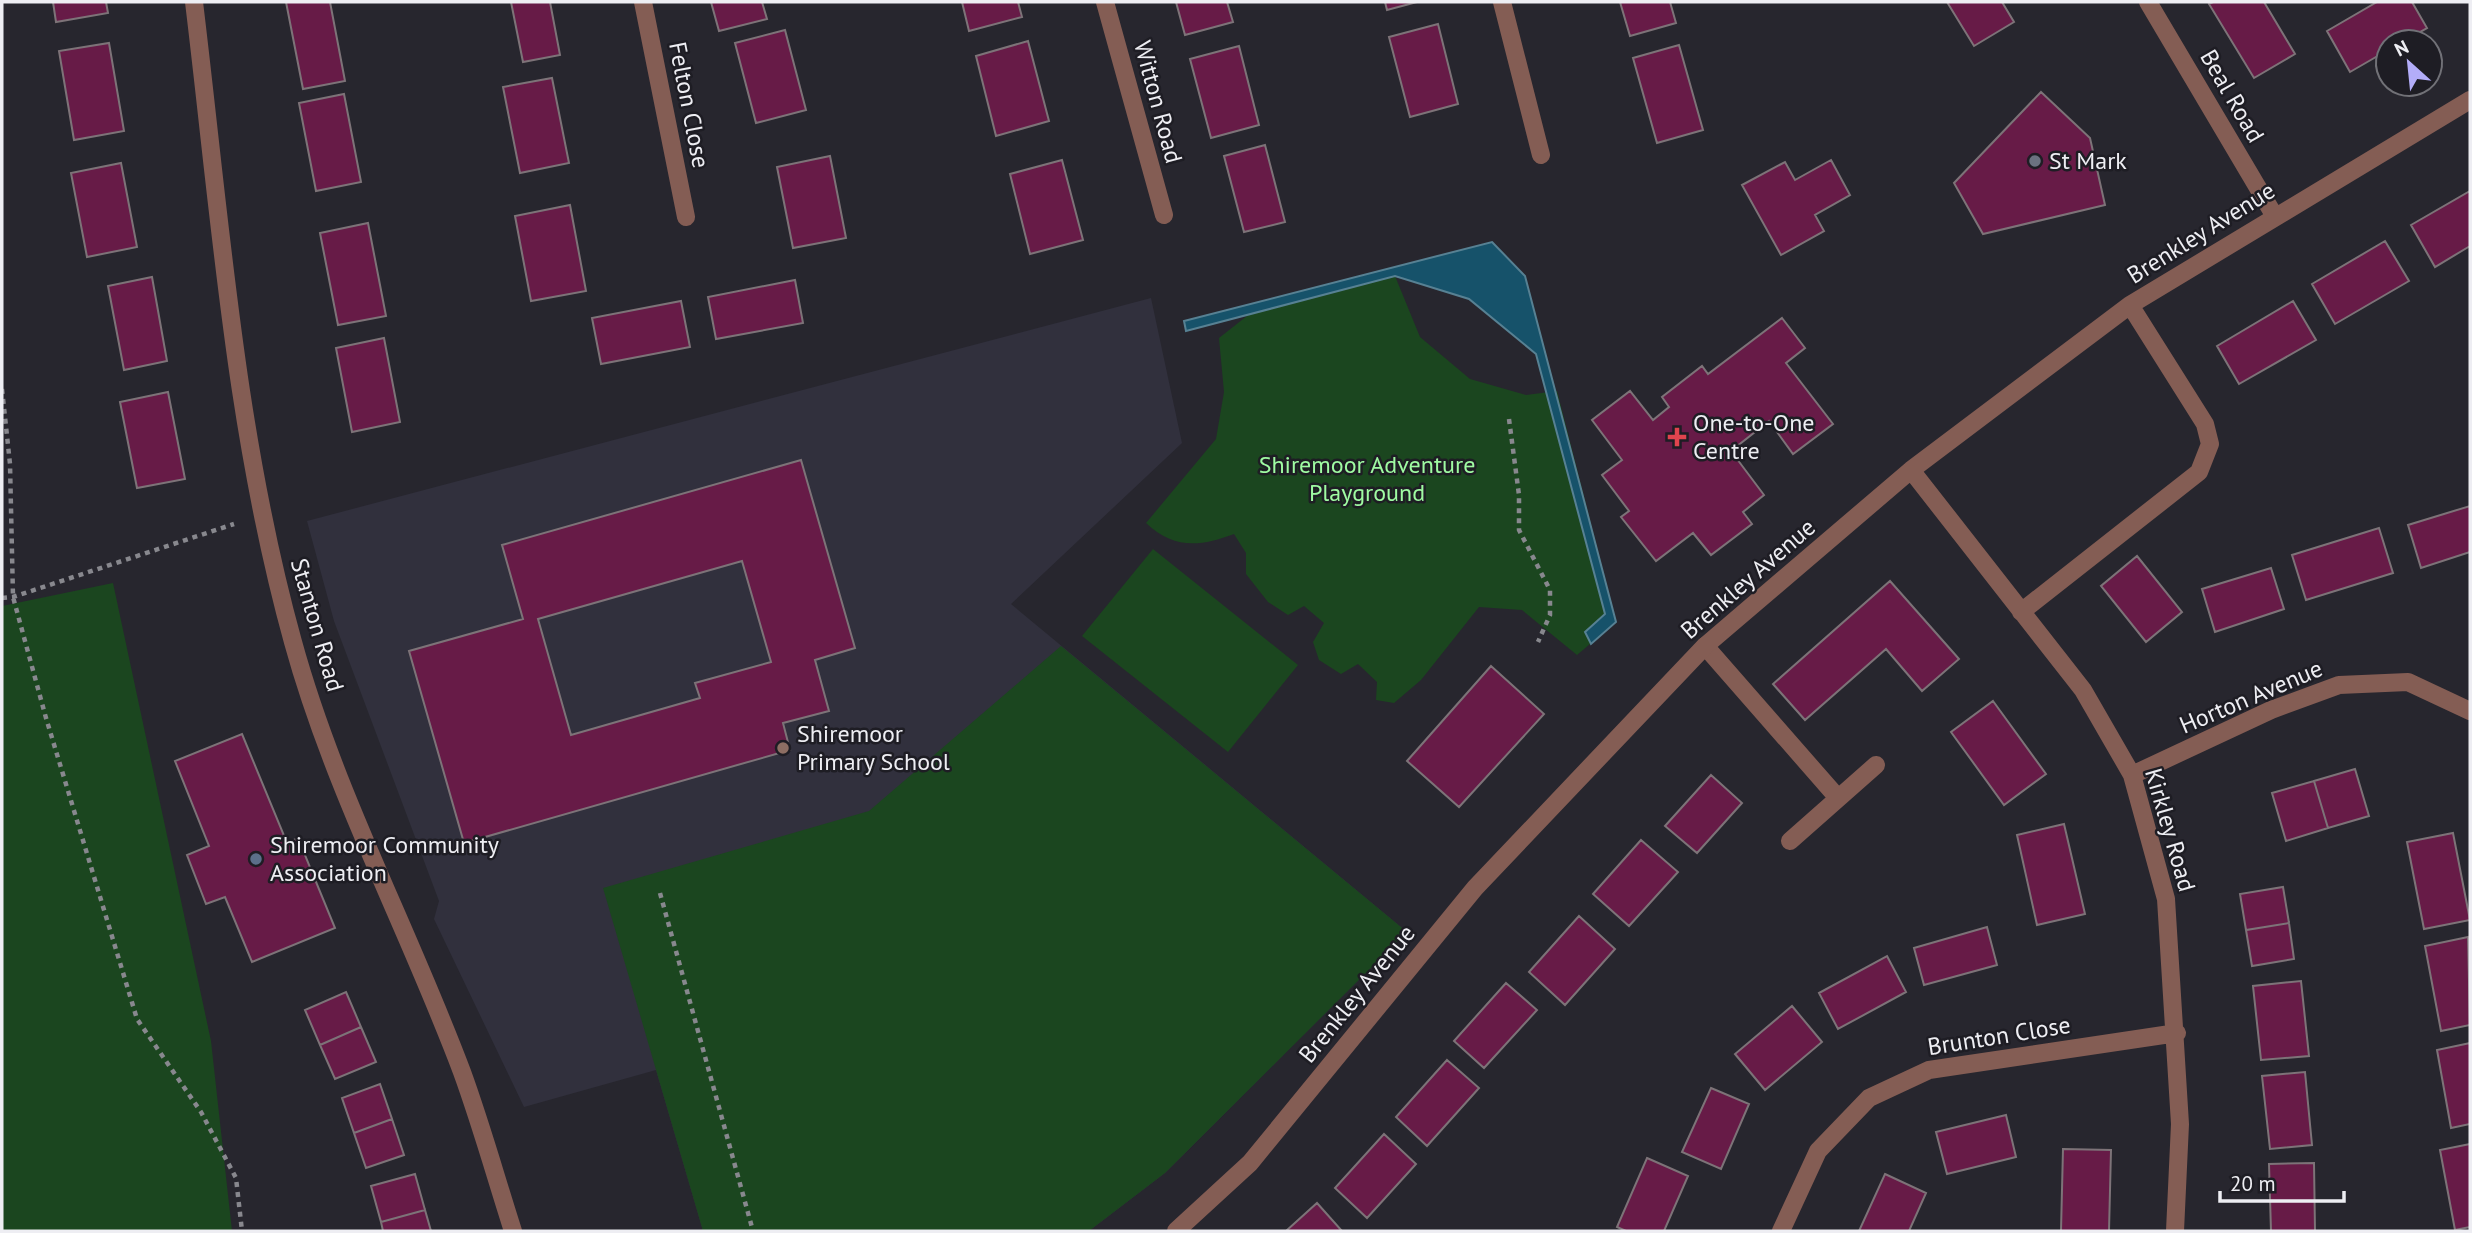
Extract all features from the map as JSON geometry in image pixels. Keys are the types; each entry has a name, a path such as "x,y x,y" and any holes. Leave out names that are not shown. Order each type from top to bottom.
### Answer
{"street":[{"name":"Stanton Road","path":"194,2 245,428 262,514 293,643 332,762 462,1072 513,1231"},
{"name":"Felton Close","path":"643,2 686,217"},
{"name":"Witton Road","path":"1105,2 1164,215"},
{"path":"1502,2 1541,155"},
{"name":"Beal Road","path":"2148,2 2274,215"},
{"name":"Brenkley Avenue","path":"1176,1231 1250,1163 1475,888 1705,646 1911,470 2130,305 2274,215 2470,100"},
{"path":"2021,612 2199,472 2210,444 2205,424 2130,305"},
{"name":"Kirkley Road","path":"1911,470 2083,690 2132,775 2166,899 2177,1033 2180,1124 2175,1231"},
{"path":"1705,646 1838,798"},
{"name":"Horton Avenue","path":"2132,775 2271,710 2339,685 2408,682 2470,710"},
{"path":"1790,841 1876,765"},
{"name":"Brunton Close","path":"1781,1231 1818,1151 1869,1098 1929,1070 2177,1033"}],"path":[{"path":"2,389 10,464 13,597 46,718 137,1019 201,1112 236,1178 243,1231"},
{"path":"1509,419 1519,495 1520,530 1550,590 1550,615 1538,642"},
{"path":"2,598 13,597 262,514"},
{"path":"660,893 753,1231"}],"shaded area":[{"name":"Shiremoor Primary School","path":"1151,298 1182,443 1011,604 1407,932 1165,1173 1089,1231 703,1231 656,1070 524,1107 434,919 439,901 334,621 307,521"}],"green space":[{"name":"Shiremoor Adventure Playground","path":"1395,276 1420,337 1470,379 1526,395 1557,391 1616,622 1577,655 1522,610 1479,607 1421,680 1394,703 1376,700 1377,682 1358,664 1341,674 1319,660 1313,642 1324,623 1304,606 1288,615 1268,602 1246,574 1246,553 1234,534 1210,541 1187,543 1166,538 1146,523 1216,439 1224,392 1219,338 1252,312"},
{"path":"1153,549 1298,665 1228,752 1082,636"},
{"path":"113,583 211,1041 232,1231 2,1231 2,606"},
{"path":"1061,646 1407,932 1165,1173 1089,1231 703,1231 603,888 869,811"}],"water":[{"path":"1492,242 1525,276 1616,622 1591,644 1585,632 1605,614 1536,354 1469,299 1395,276 1186,331 1184,321"}],"building":[{"path":"53,2 106,2 108,13 56,22"},
{"path":"286,2 330,2 345,81 303,89"},
{"path":"511,2 550,2 560,55 523,62"},
{"path":"711,2 762,2 767,19 719,31"},
{"path":"962,2 1018,2 1022,17 969,31"},
{"path":"1176,2 1227,2 1233,22 1185,35"},
{"path":"1385,2 1417,2 1387,10"},
{"path":"1620,2 1670,2 1676,23 1630,36"},
{"path":"1947,2 2002,2 2014,22 1974,46"},
{"path":"2264,2 2295,54 2254,78 2209,4"},
{"path":"2377,2 2412,2 2427,28 2374,28 2374,58 2350,72 2327,31"},
{"path":"1438,24 1458,104 1410,117 1389,37"},
{"path":"785,30 806,110 756,123 735,43"},
{"path":"1028,41 1049,121 996,136 976,56"},
{"path":"109,43 124,131 74,140 59,51"},
{"path":"1679,45 1703,130 1657,143 1633,58"},
{"path":"1239,46 1259,125 1211,138 1190,59"},
{"path":"552,78 569,163 520,173 503,87"},
{"name":"St Mark","path":"2041,92 2090,138 2105,205 1983,234 1954,183"},
{"path":"344,94 361,182 316,191 299,103"},
{"path":"1265,145 1285,222 1244,232 1224,156"},
{"path":"830,156 846,238 793,248 777,167"},
{"path":"1062,160 1083,240 1030,254 1010,174"},
{"path":"1831,160 1850,195 1815,215 1824,231 1781,255 1742,185 1785,162 1795,180"},
{"path":"121,163 137,247 87,257 71,173"},
{"path":"2470,191 2470,246 2435,267 2411,225"},
{"path":"570,205 586,291 531,301 515,216"},
{"path":"368,223 386,316 338,325 320,233"},
{"path":"2385,241 2409,281 2335,324 2312,284"},
{"path":"152,277 167,361 124,370 108,286"},
{"path":"795,280 803,323 716,339 708,297"},
{"path":"681,301 690,347 601,364 592,318"},
{"path":"2293,301 2316,340 2239,384 2217,346"},
{"name":"One-to-One Centre","path":"1782,318 1805,348 1786,363 1833,424 1793,454 1769,421 1731,451 1764,495 1743,512 1752,524 1711,555 1693,533 1656,561 1621,517 1629,511 1602,475 1622,460 1592,420 1630,391 1653,420 1669,407 1662,397 1702,366 1708,374"},
{"path":"384,338 400,422 352,432 336,348"},
{"path":"168,392 185,479 137,488 120,402"},
{"path":"801,460 855,648 815,660 829,711 783,723 790,750 464,843 409,651 523,619 502,545","holes":["742,561 771,662 695,683 700,698 571,735 538,619"]},
{"path":"2470,506 2470,552 2421,568 2408,525"},
{"path":"2379,528 2393,573 2306,600 2292,555"},
{"path":"2137,556 2182,612 2146,642 2101,586"},
{"path":"2271,568 2284,609 2215,632 2202,589"},
{"path":"1890,581 1959,659 1922,691 1886,649 1805,720 1773,684"},
{"path":"1491,666 1544,714 1459,807 1407,761"},
{"path":"1993,701 2046,774 2004,805 1951,732"},
{"path":"242,734 287,843 298,838 335,928 252,962 225,897 206,904 187,855 209,846 175,761"},
{"path":"2355,769 2369,816 2328,828 2314,781"},
{"path":"1711,775 1742,803 1697,853 1665,826"},
{"path":"2314,781 2328,828 2286,841 2272,793"},
{"path":"2064,824 2085,914 2037,925 2017,835"},
{"path":"2453,833 2470,920 2424,929 2407,842"},
{"path":"1641,840 1678,872 1629,926 1593,894"},
{"path":"2283,887 2289,923 2246,930 2240,894"},
{"path":"1579,916 1615,949 1565,1005 1529,972"},
{"path":"2289,923 2294,959 2252,966 2246,930"},
{"path":"1987,927 1997,965 1924,985 1914,948"},
{"path":"2468,937 2470,1025 2441,1031 2425,946"},
{"path":"1887,956 1906,992 1838,1029 1819,993"},
{"path":"2301,981 2309,1056 2261,1060 2253,986"},
{"path":"1506,983 1537,1010 1484,1068 1454,1041"},
{"path":"346,992 361,1027 320,1045 305,1010"},
{"path":"1792,1006 1822,1042 1765,1090 1735,1054"},
{"path":"361,1027 376,1062 335,1079 320,1045"},
{"path":"2470,1043 2470,1124 2451,1128 2437,1050"},
{"path":"1447,1060 1479,1088 1427,1146 1396,1117"},
{"path":"2305,1072 2312,1145 2270,1149 2262,1076"},
{"path":"380,1084 392,1119 354,1133 342,1098"},
{"path":"1711,1088 1749,1104 1721,1169 1682,1152"},
{"path":"2006,1115 2016,1157 1947,1174 1936,1132"},
{"path":"392,1119 404,1155 366,1168 354,1133"},
{"path":"1384,1134 1416,1164 1367,1218 1335,1188"},
{"path":"2470,1144 2470,1227 2455,1230 2440,1150"},
{"path":"2063,1149 2111,1150 2109,1231 2061,1231"},
{"path":"1647,1158 1688,1176 1664,1231 1626,1231 1617,1227"},
{"path":"2314,1163 2315,1231 2271,1231 2269,1164"},
{"path":"415,1174 425,1210 381,1222 371,1186"},
{"path":"1885,1174 1926,1193 1909,1231 1859,1231"},
{"path":"1317,1203 1342,1231 1286,1231"},
{"path":"425,1210 431,1231 383,1231 381,1222"}],"place":[{"name":"St Mark","path":"2035,161"},
{"name":"One-to-One Centre","path":"1677,437"},
{"name":"Shiremoor Primary School","path":"783,748"},
{"name":"Shiremoor Community Association","path":"256,859"}]}
